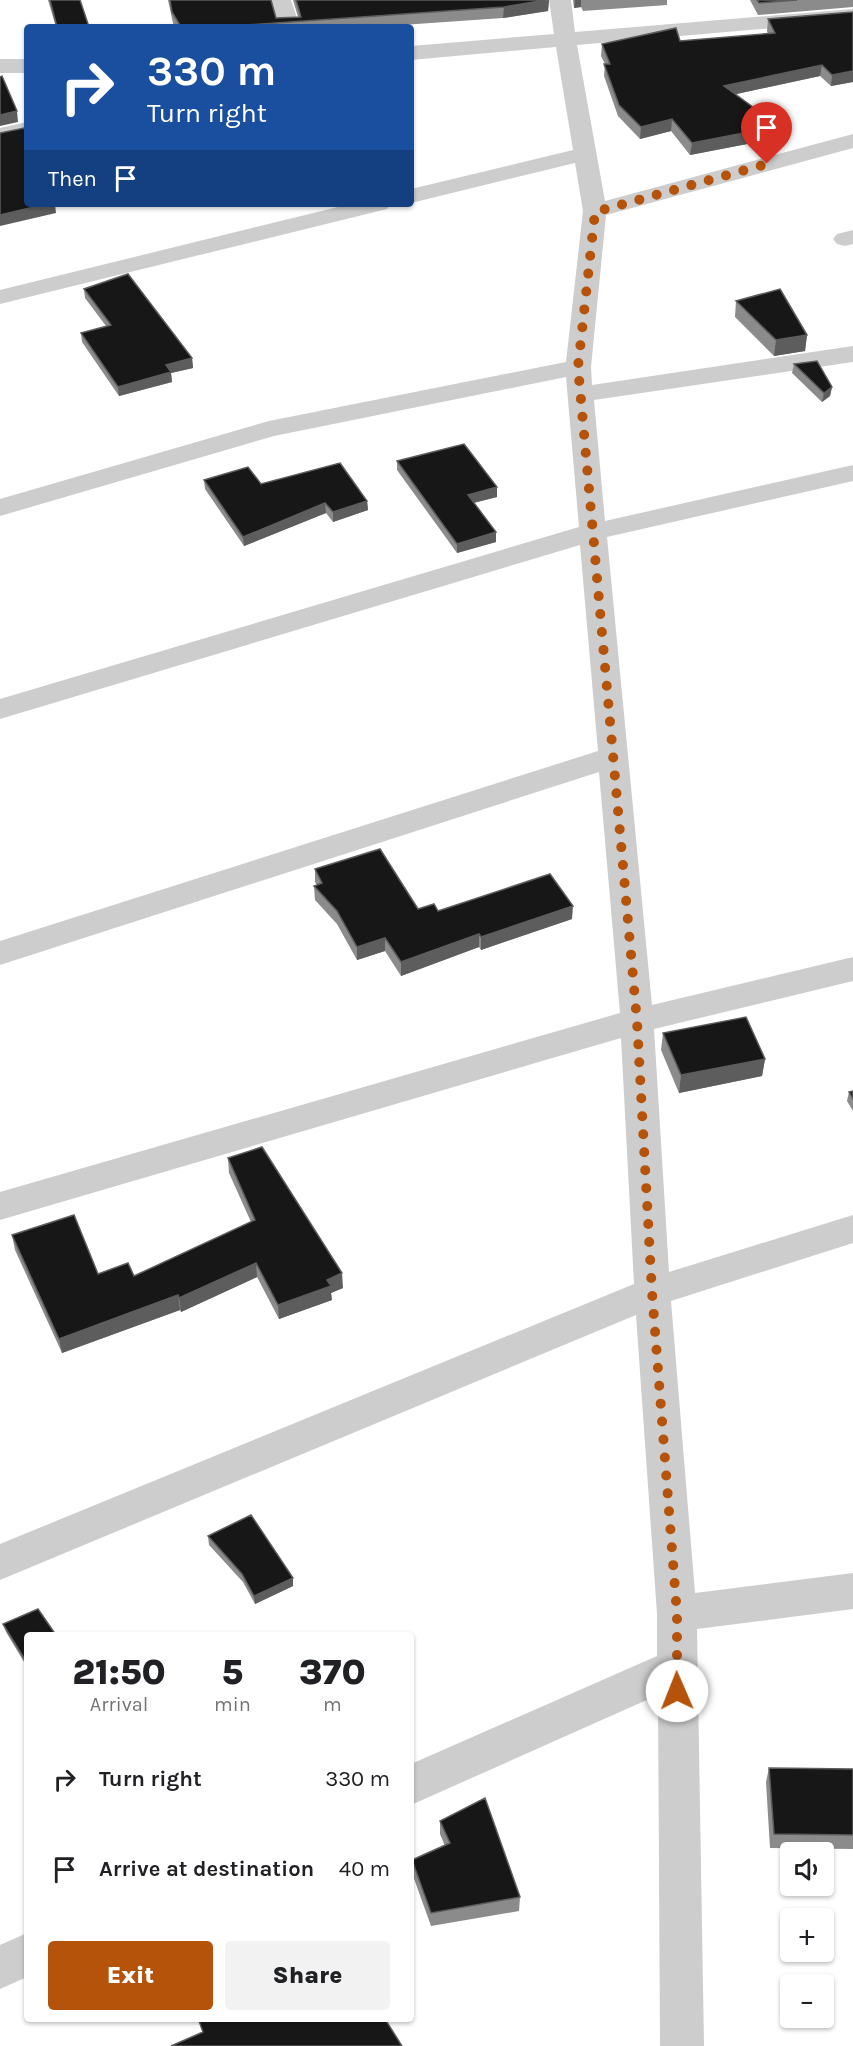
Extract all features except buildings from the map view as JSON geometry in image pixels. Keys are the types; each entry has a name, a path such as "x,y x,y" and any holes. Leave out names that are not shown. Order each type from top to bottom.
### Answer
{"street":[{"path":"280,0 288,24"},
{"path":"560,0 595,212 579,381 637,1021 652,1292 677,1614 682,2046"},
{"path":"414,53 853,15"},
{"path":"0,66 24,66"},
{"path":"0,135 24,130"},
{"path":"595,212 853,141"},
{"path":"414,195 584,154"},
{"path":"0,297 367,207"},
{"path":"0,508 269,429 579,381 853,354"},
{"path":"0,709 593,532 853,473"},
{"path":"0,953 613,757"},
{"path":"0,1206 637,1021 853,969"},
{"path":"0,1562 652,1292 853,1229"},
{"path":"677,1614 853,1591"},
{"path":"414,1784 677,1667"},
{"path":"0,1967 24,1956"}],"route":[{"path":"677,1691 677,1614 652,1292 637,1021 578,367 595,212 767,164"}]}
